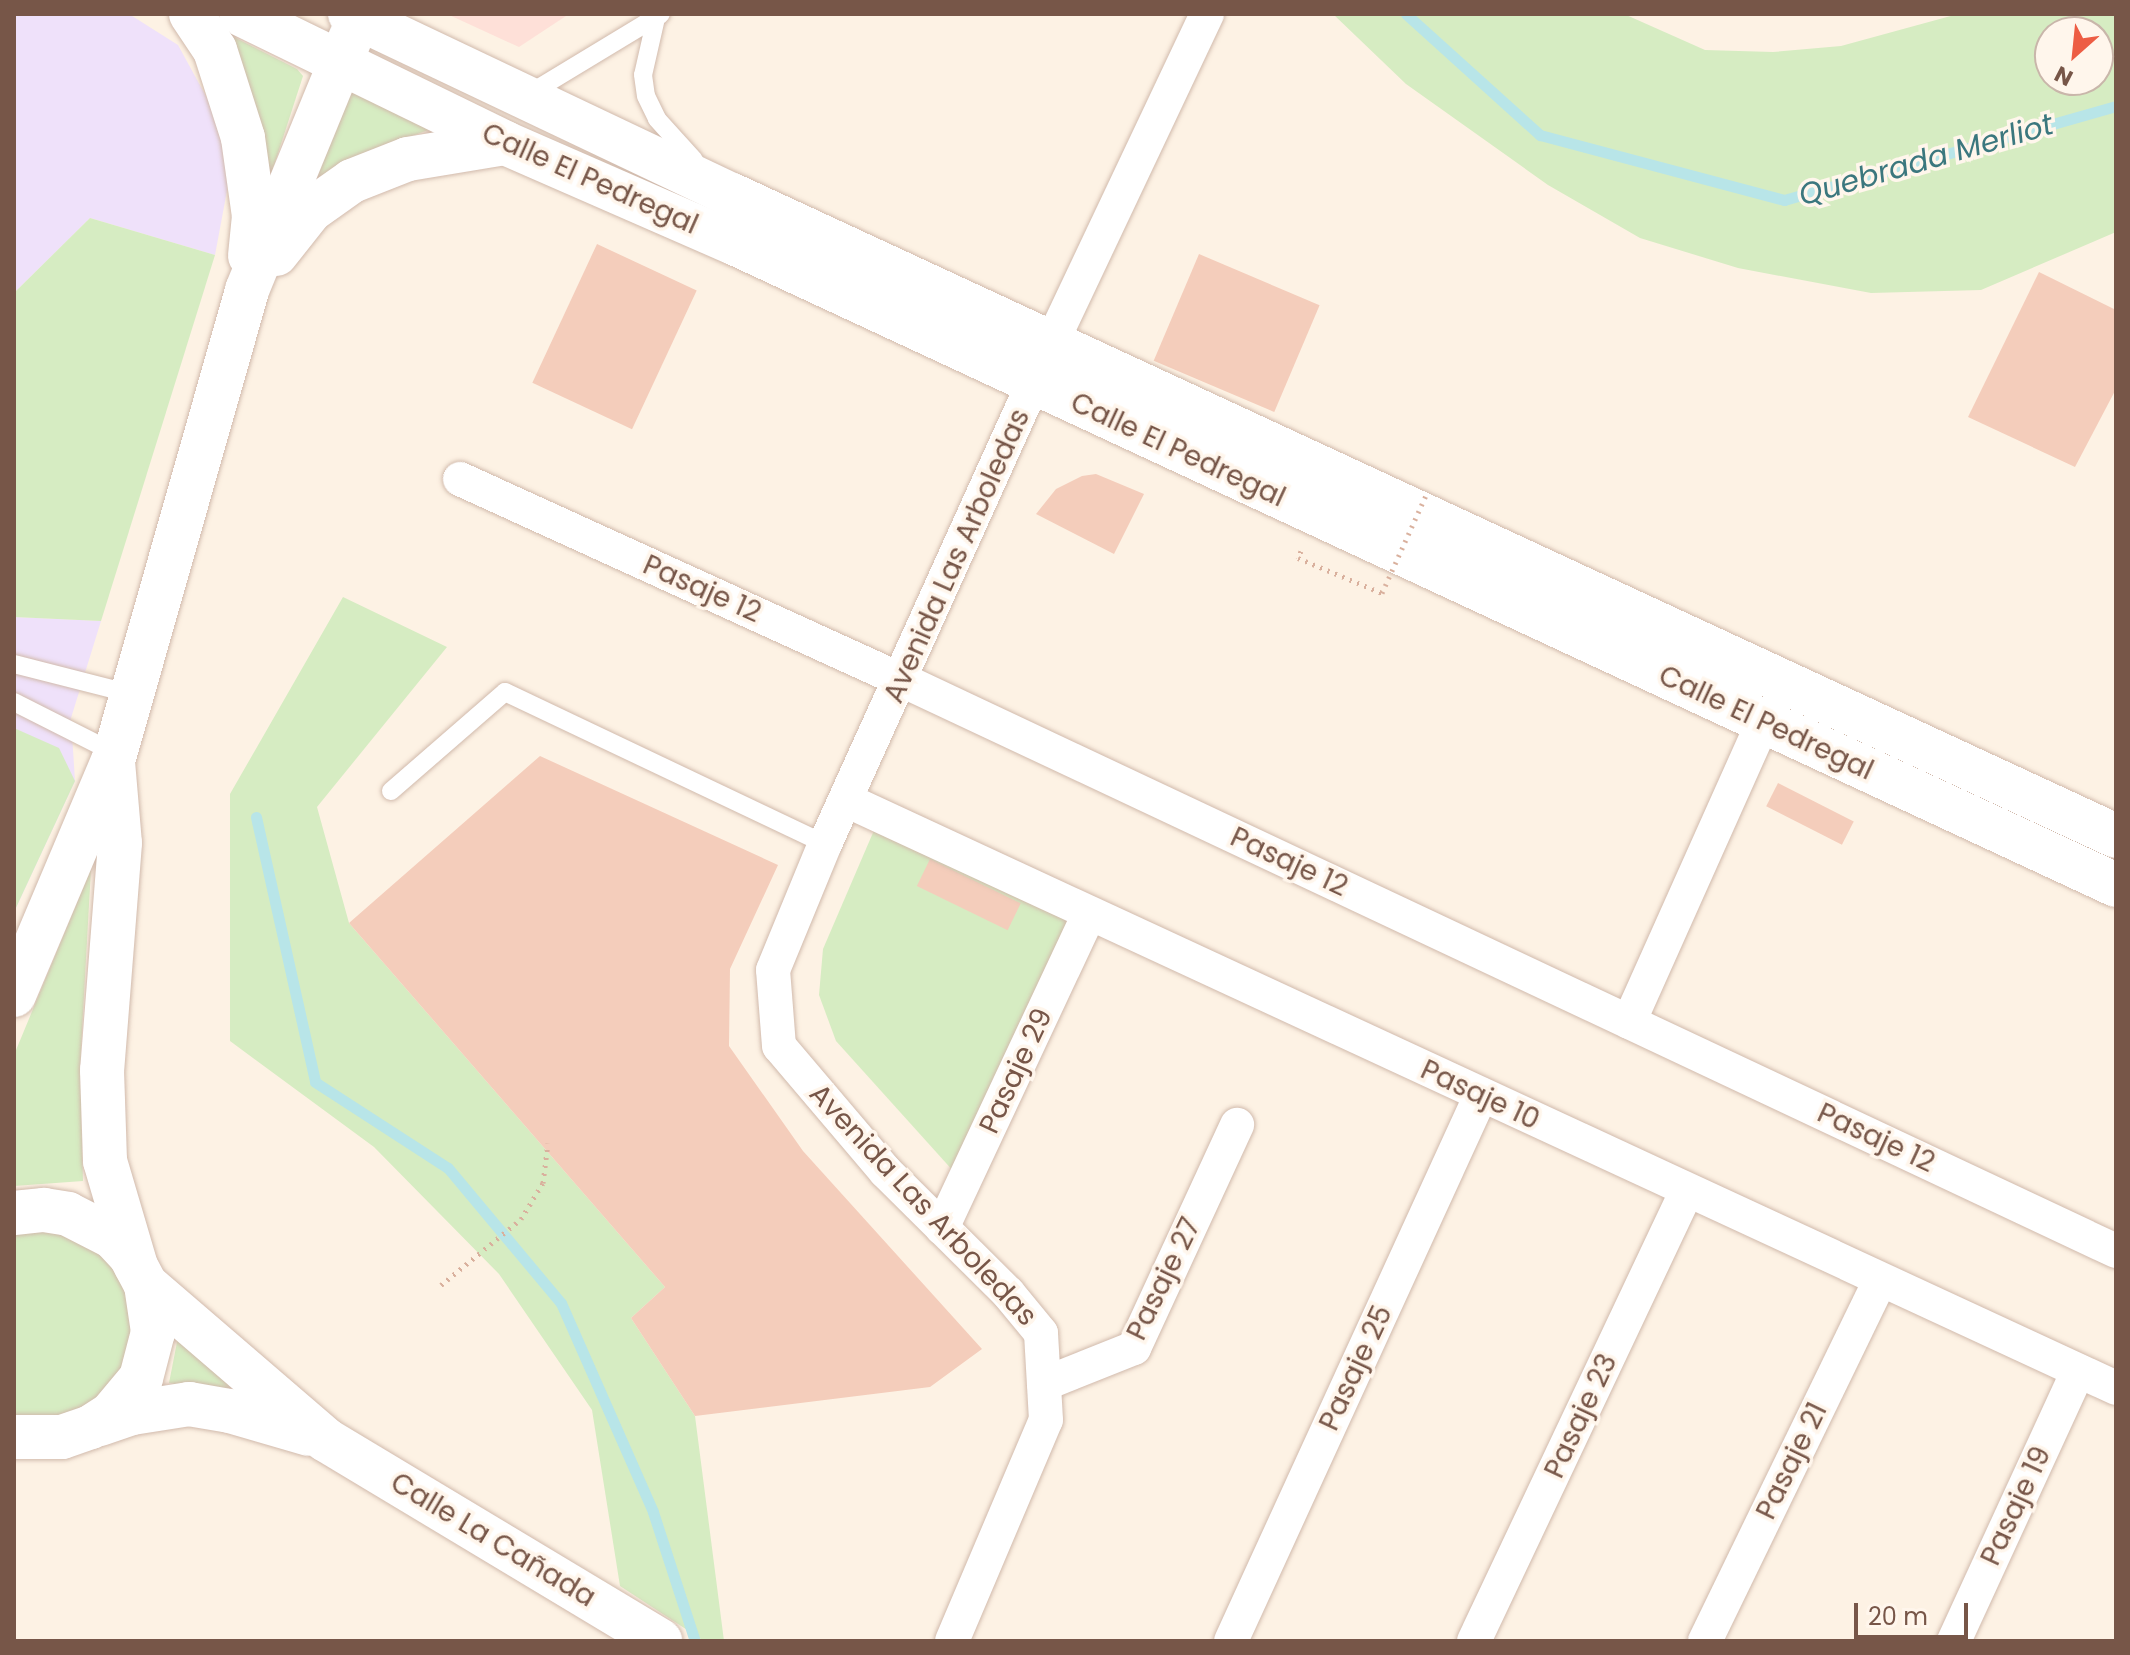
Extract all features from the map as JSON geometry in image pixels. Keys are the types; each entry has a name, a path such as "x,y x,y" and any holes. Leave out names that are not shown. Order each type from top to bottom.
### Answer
{"main road":[{"path":"191,14 215,50 243,138 254,216 247,290"},
{"name":"Calle El Pedregal","path":"241,14 505,143 732,242 2116,885"},
{"path":"14,995 114,757 247,290 341,64 354,16"},
{"name":"Calle El Pedregal","path":"354,16 1051,344 2116,836"},
{"path":"247,290 311,210 352,181 408,159 505,143"},
{"path":"91,1427 120,1406 146,1367 153,1332 141,1275 105,1161 102,1070 120,843 114,757"},
{"name":"Calle La Cañada","path":"14,1213 44,1210 80,1218 113,1237 141,1275 326,1440 660,1641"},
{"name":"Calle La Cañada","path":"20,1449 132,1413 189,1404 230,1411 326,1440"}],"street":[{"name":"Avenida Las Arboledas","path":"952,1641 1046,1420 1041,1333 1008,1293 886,1172 779,1046 773,970 825,844 902,680 1051,344 1207,14"},
{"name":"Pasaje 12","path":"460,479 902,680 2116,1251"},
{"path":"1629,1022 1763,722"},
{"name":"Pasaje 10","path":"846,800 1880,1281 2078,1371 2114,1382"},
{"name":"Pasaje 29","path":"942,1228 1089,914"},
{"name":"Pasaje 25","path":"1231,1641 1481,1095"},
{"name":"Pasaje 27","path":"1044,1384 1134,1348 1237,1125"},
{"name":"Pasaje 23","path":"1474,1641 1687,1191"},
{"name":"Pasaje 21","path":"1705,1641 1880,1281"},
{"name":"Pasaje 19","path":"1954,1641 2078,1371"}],"lane":[{"path":"523,98 658,16"},
{"path":"658,16 643,75 650,106 677,144 732,195"},
{"path":"14,664 132,694"},
{"path":"391,791 505,692 825,844"},
{"path":"14,702 114,757"}],"path":[{"path":"1298,558 1382,593 1426,495"},
{"path":"441,1285 521,1219 543,1183 548,1143"}],"shaded area":[{"path":"14,14 129,14 178,45 219,120 229,180 215,255 90,218 14,293"},
{"path":"447,14 569,14 519,47"},
{"path":"14,617 101,621 71,718 75,781 14,912"}],"green space":[{"path":"1333,14 1624,14 1705,50 1773,52 1841,46 1958,14 2116,14 2116,232 1981,290 1871,293 1738,268 1640,238 1548,185 1406,84"},
{"path":"226,33 297,69 303,76 268,184"},
{"path":"348,89 431,129 360,155 297,199"},
{"path":"90,218 215,255 101,621 14,617 14,293"},
{"path":"343,597 447,647 317,807 349,923 665,1287 631,1318 695,1416 724,1641 704,1641 620,1586 592,1410 499,1274 374,1147 230,1041 230,794"},
{"path":"14,728 59,748 75,781 14,912"},
{"path":"875,828 1072,920 955,1173 836,1041 819,995 823,949"},
{"path":"91,869 80,1067 83,1181 14,1186 14,1055"},
{"path":"46,1222 107,1248 140,1306 129,1371 81,1416 14,1421 14,1225"},
{"path":"178,1337 248,1396 169,1383"}],"building":[{"path":"597,244 697,290 632,429 532,383"},
{"path":"1199,254 1320,305 1274,412 1154,361"},
{"path":"2039,272 2116,310 2116,389 2075,467 1968,417"},
{"path":"1096,474 1144,494 1114,554 1036,514 1056,489 1082,476"},
{"path":"540,756 778,865 730,969 729,1046 803,1151 982,1349 930,1387 695,1416 631,1318 665,1287 349,923"},
{"path":"1778,783 1854,822 1842,845 1766,806"},
{"path":"930,859 1021,903 1008,930 917,886"}],"waterway":[{"name":"Quebrada Merliot","path":"1406,14 1540,135 1784,200 2116,106"},
{"path":"256,817 315,1082 448,1168 561,1303 653,1512 695,1641"}]}
